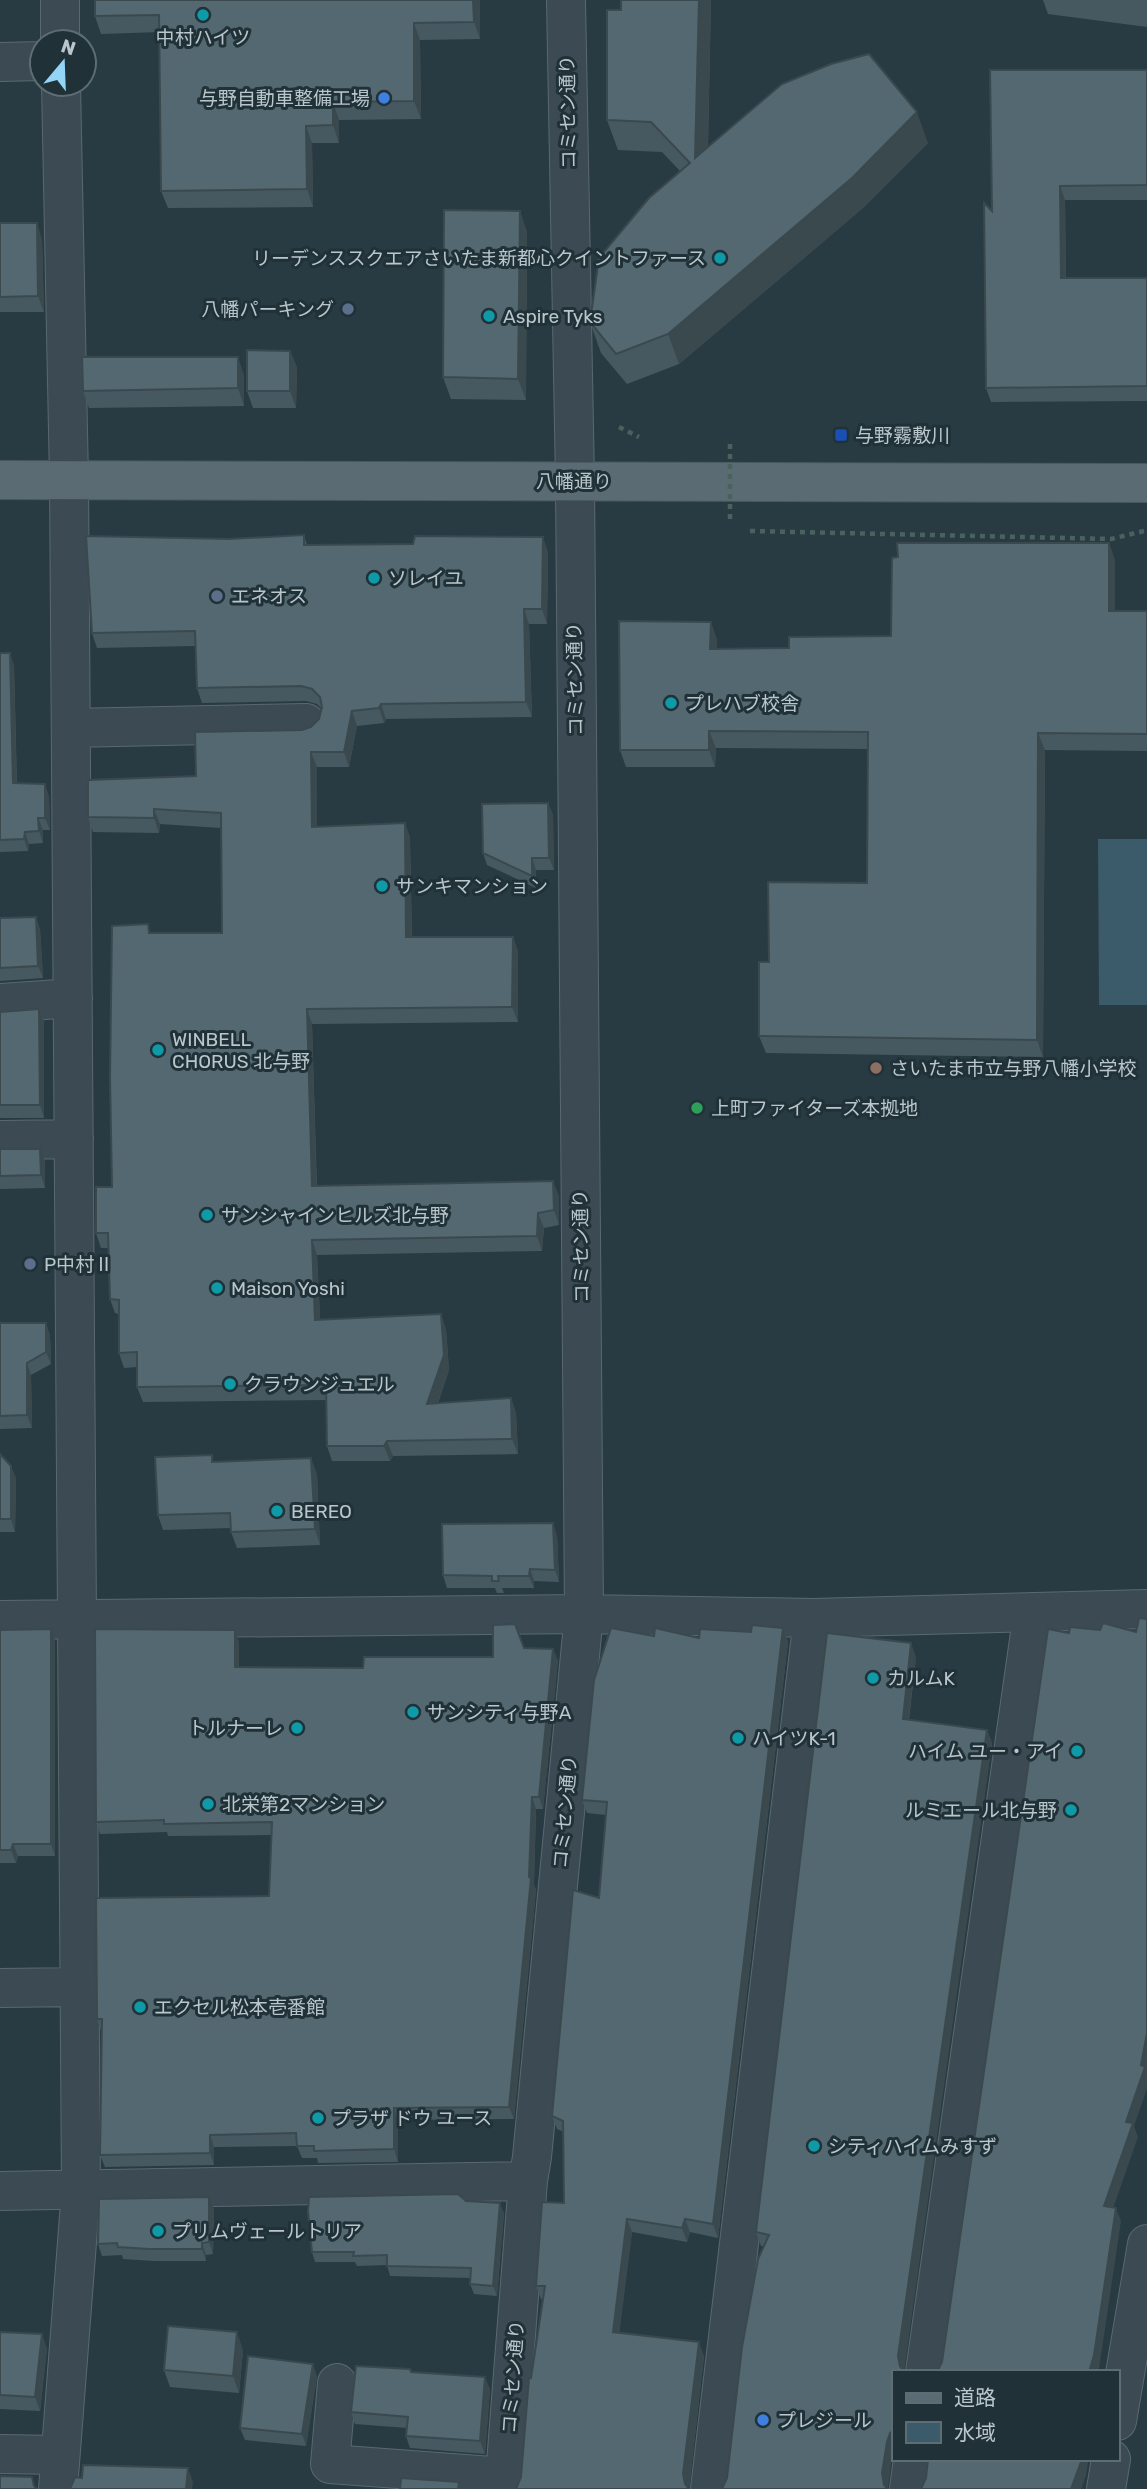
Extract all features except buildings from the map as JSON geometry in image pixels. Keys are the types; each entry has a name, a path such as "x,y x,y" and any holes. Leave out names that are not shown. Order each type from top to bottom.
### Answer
{"main road":[{"name":"八幡通り","path":"0,480 1147,483"}],"street":[{"path":"60,0 61,28"},
{"name":"コミセン通り","path":"505,2483 528,2181 534,2144 584,1614 575,481 566,0"},
{"path":"0,62 28,61"},
{"path":"0,2454 59,2472 81,2190 69,480 61,98"},
{"path":"71,728 306,723"},
{"path":"0,1003 73,998"},
{"path":"0,1140 74,1139"},
{"path":"0,1620 584,1614 813,1618 1147,1609"},
{"path":"925,2370 1033,1612"},
{"path":"710,2489 813,1618"},
{"path":"0,1988 80,1987"},
{"path":"0,2191 528,2181"},
{"path":"1119,2409 1147,2244"},
{"path":"337,2384 330,2464 505,2483"},
{"path":"909,2489 913,2461"},
{"path":"1106,2489 1111,2461"}],"path":[{"path":"619,427 644,440"},
{"path":"730,439 730,519"},
{"path":"750,531 1111,539 1144,531"}],"water":[{"path":"1098,839 1147,839 1147,1005 1099,1005"}],"place":[{"name":"中村ハイツ","path":"203,15"},
{"name":"与野自動車整備工場","path":"384,98"},
{"name":"リーデンススクエアさいたま新都心クイントファース","path":"720,258"},
{"name":"八幡パーキング","path":"348,309"},
{"name":"Aspire Tyks","path":"489,316"},
{"name":"与野霧敷川","path":"841,435"},
{"name":"ソレイユ","path":"374,578"},
{"name":"エネオス","path":"217,596"},
{"name":"プレハブ校舎","path":"671,703"},
{"name":"サンキマンション","path":"382,886"},
{"name":"WINBELL CHORUS 北与野","path":"158,1050"},
{"name":"さいたま市立与野八幡小学校","path":"876,1068"},
{"name":"上町ファイターズ本拠地","path":"697,1108"},
{"name":"サンシャインヒルズ北与野","path":"207,1215"},
{"name":"P中村Ⅱ","path":"30,1264"},
{"name":"Maison Yoshi","path":"217,1288"},
{"name":"クラウンジュエル","path":"230,1384"},
{"name":"BEREO","path":"277,1511"},
{"name":"カルムK","path":"873,1678"},
{"name":"サンシティ与野A","path":"413,1712"},
{"name":"トルナーレ","path":"297,1728"},
{"name":"ハイツK-1","path":"738,1738"},
{"name":"ハイム ユー・アイ","path":"1077,1751"},
{"name":"北栄第2マンション","path":"208,1804"},
{"name":"ルミエール北与野","path":"1071,1810"},
{"name":"エクセル松本壱番館","path":"140,2007"},
{"name":"プラザ ドウ ユース","path":"318,2118"},
{"name":"シティハイムみすず","path":"814,2146"},
{"name":"プリムヴェールトリア","path":"158,2231"},
{"name":"プレジール","path":"763,2420"}]}
